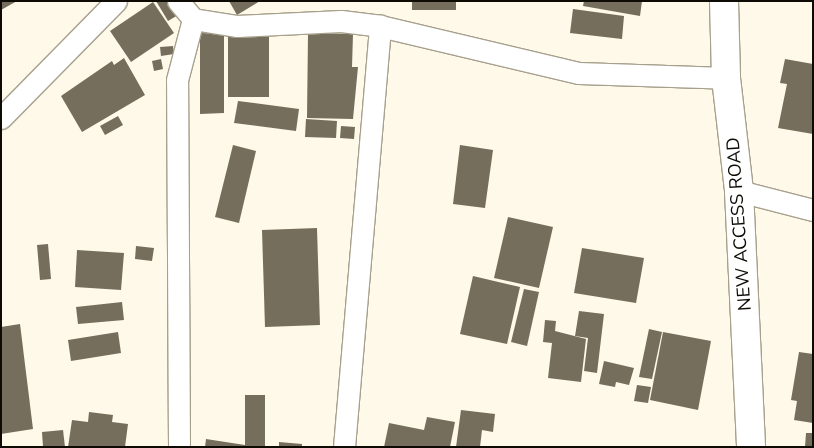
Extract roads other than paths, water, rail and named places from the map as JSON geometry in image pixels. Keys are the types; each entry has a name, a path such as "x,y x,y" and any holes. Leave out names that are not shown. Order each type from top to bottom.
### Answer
{"main road":[{"name":"NEW ACCESS ROAD","path":"724,1 726,78 739,191 751,447"}],"street":[{"path":"1,118 116,1"},
{"path":"178,1 193,19 237,26 341,21 380,26 579,73 726,78"},
{"path":"180,447 177,80 193,19"},
{"path":"344,447 380,26"},
{"path":"739,191 813,210"}]}
